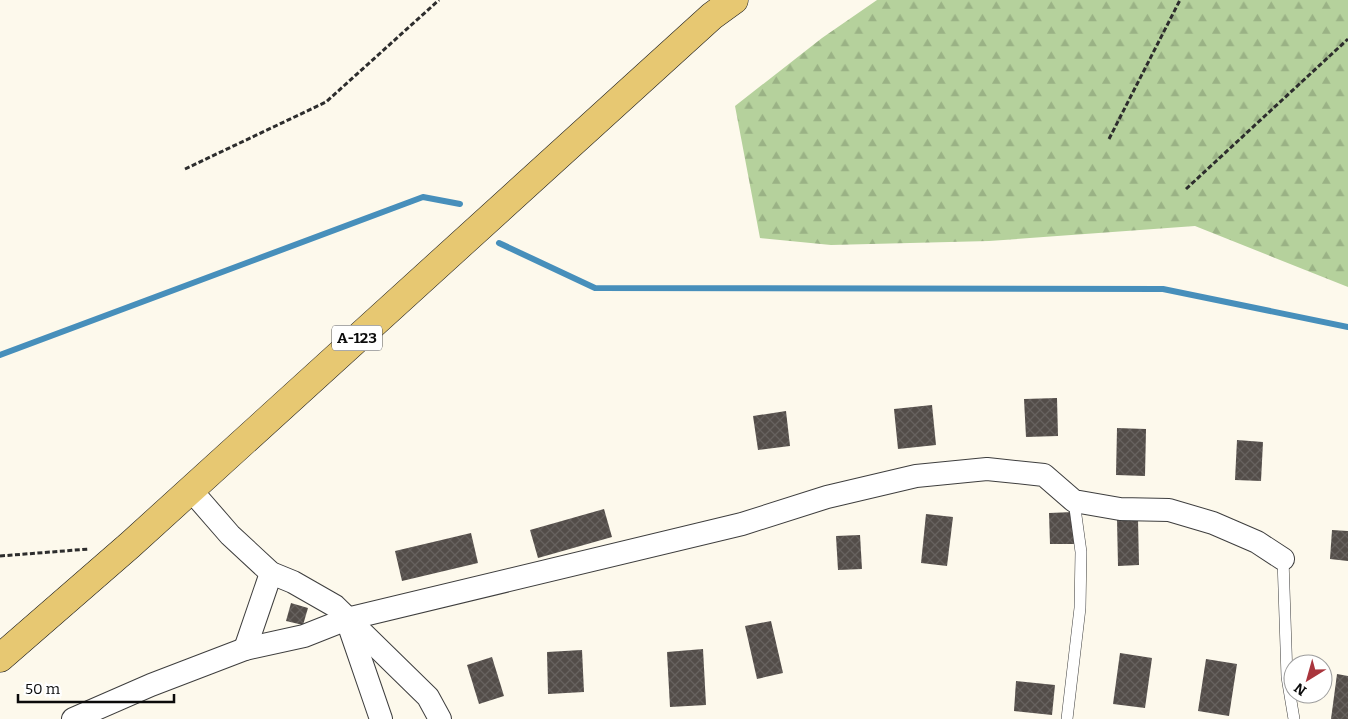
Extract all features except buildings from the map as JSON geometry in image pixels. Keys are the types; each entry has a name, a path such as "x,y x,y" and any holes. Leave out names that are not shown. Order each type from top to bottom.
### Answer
{"main road":[{"name":"А-123","path":"0,658 130,546 190,489 705,22 734,0"}],"street":[{"path":"73,719 151,685 245,649 304,636 347,619 742,524 827,497 916,476 987,470 1044,475 1074,500 1120,510 1169,510 1213,523 1257,542 1283,559"},
{"path":"190,489 230,535 272,573 293,582 335,606 428,697 440,719"},
{"path":"245,649 272,573"},
{"path":"347,619 381,719"}],"lane":[{"path":"1067,719 1080,608 1081,552 1074,500"},
{"path":"1283,559 1287,677 1294,719"}],"path":[{"path":"185,169 326,102 439,0"},
{"path":"1109,139 1180,0"},
{"path":"1186,189 1348,39"},
{"path":"0,556 93,548"}],"green space":[{"path":"877,0 1348,0 1348,287 1195,226 989,241 831,245 760,238 735,106 822,38"}],"waterway":[{"path":"0,355 423,197 460,204"},
{"path":"499,243 595,288 1163,289 1348,327"}]}
